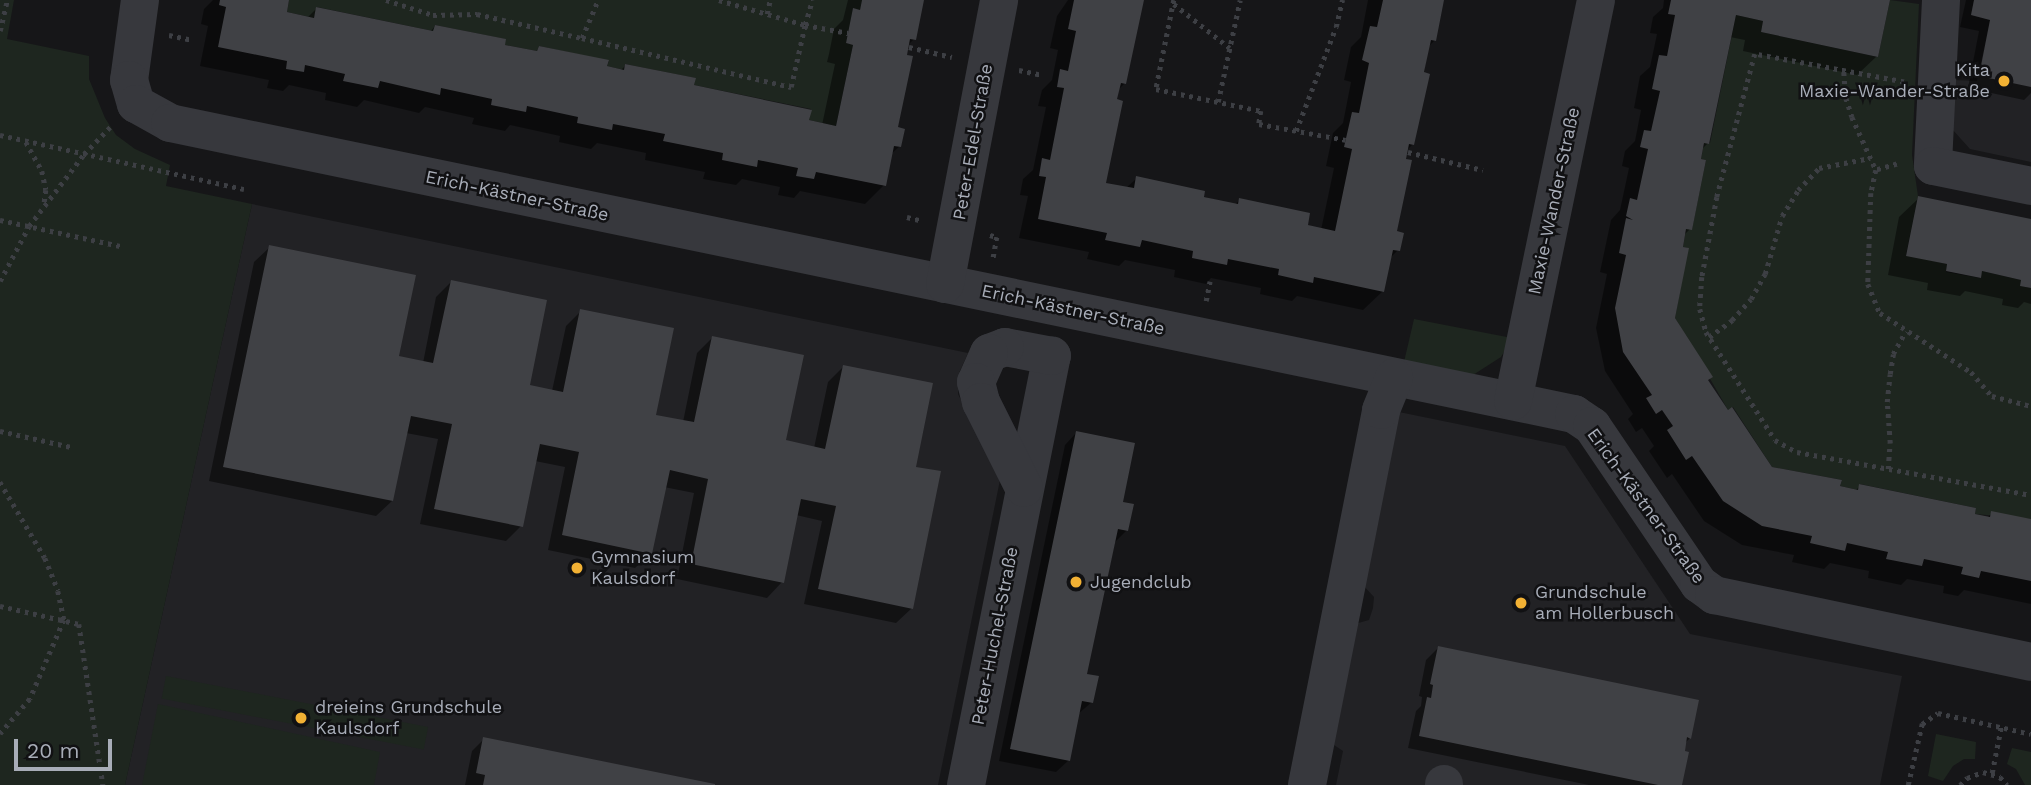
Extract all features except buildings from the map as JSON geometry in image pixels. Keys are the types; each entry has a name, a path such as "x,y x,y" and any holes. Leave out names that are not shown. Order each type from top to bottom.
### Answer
{"street":[{"name":"Erich-Kästner-Straße","path":"140,0 129,80 136,104 170,123 945,284 1387,393 1513,401 1574,414 1592,426 1699,584 1714,595 2031,662"},
{"name":"Peter-Edel-Straße","path":"945,284 999,0"},
{"name":"Maxie-Wander-Straße","path":"1513,401 1595,0"},
{"path":"1941,0 1933,166 2031,186"},
{"path":"1307,785 1387,393"},
{"name":"Peter-Huchel-Straße","path":"966,785 1024,488"}],"path":[{"path":"0,31 7,0"},
{"path":"386,0 433,15 477,14 791,87 813,0"},
{"path":"582,38 598,0"},
{"path":"719,0 848,33"},
{"path":"767,14 770,0"},
{"path":"1218,102 1240,0"},
{"path":"1296,131 1336,27 1342,0"},
{"path":"1230,48 1174,2 1156,89 1261,111 1259,124 1346,140"},
{"path":"909,47 943,56"},
{"path":"1937,83 1897,82 1789,58 1755,54 1717,197 1702,277 1700,309 1709,337 1775,440 1797,452 2031,495"},
{"path":"1844,72 1846,97 1876,170 1871,193 1868,284 1880,313 1940,349 1971,372 1992,396 2031,406"},
{"path":"0,281 29,226 84,154 118,118"},
{"path":"0,135 244,189"},
{"path":"26,141 41,171 46,190 44,207"},
{"path":"1408,152 1483,170"},
{"path":"1709,337 1732,320 1751,299 1765,274 1782,216 1798,190 1819,168 1870,158"},
{"path":"1876,170 1896,163 1933,166"},
{"path":"0,220 120,246"},
{"path":"1888,469 1889,383 1893,354 1906,331"},
{"path":"0,431 71,447"},
{"path":"0,734 30,699 64,620 58,591 45,558 31,529 1,485"},
{"path":"3,607 79,624 103,785"},
{"path":"1918,785 1908,784 1922,724 1938,713 2031,734"},
{"path":"1992,773 2001,727"},
{"path":"1961,785 1975,774 1992,773 2007,785"}],"shaded area":[{"path":"0,0 14,0 7,39 89,56 89,79 105,118 116,135 135,149 170,165 166,186 252,204 125,785 0,785"},
{"path":"289,0 862,0 860,10 853,9 848,33 846,43 853,45 836,126 809,120 811,109 694,85 695,78 625,64 624,70 607,66 609,61 539,46 537,51 505,45 505,39 435,25 433,31 317,7 314,18 287,12"},
{"path":"1890,0 1919,4 1912,155 1918,196 1906,255 1947,264 1946,272 1980,278 1982,271 2021,280 2021,286 2031,288 2031,519 1975,514 1976,508 1860,484 1858,490 1840,486 1842,480 1772,467 1733,407 1728,410 1675,318 1688,248 1683,247 1686,229 1692,229 1706,160 1701,159 1704,143 1710,143 1736,15 1763,21 1761,32 1878,57"},
{"name":"Kita Maxie-Wander-Straße","path":"1974,0 2031,0 2031,162 1970,149 1952,129 1954,80 1977,81 1990,20 1971,15"},
{"name":"Gymnasium Kaulsdorf","path":"252,204 968,353 959,373 958,394 1000,480 938,785 125,785"},
{"path":"1414,319 1512,338 1501,357 1473,375 1404,362"},
{"name":"Grundschule am Hollerbusch","path":"1394,411 1565,446 1690,634 1902,676 1880,785 1336,785 1343,751 1328,741 1351,625 1369,620 1373,608 1374,597 1360,582"},
{"path":"166,676 428,727 424,750 162,699"},
{"path":"158,704 380,752 374,785 142,785"},
{"path":"1936,734 1976,742 1975,759 1964,759 1953,766 1943,781 1928,776"},
{"path":"2012,748 2031,752 2031,785 2025,785 2016,769 2007,764"}],"place":[{"name":"Kita Maxie-Wander-Straße","path":"2004,81"},
{"name":"Gymnasium Kaulsdorf","path":"577,568"},
{"name":"Jugendclub","path":"1076,582"},
{"name":"Grundschule am Hollerbusch","path":"1521,603"},
{"name":"dreieins Grundschule Kaulsdorf","path":"301,718"}]}
